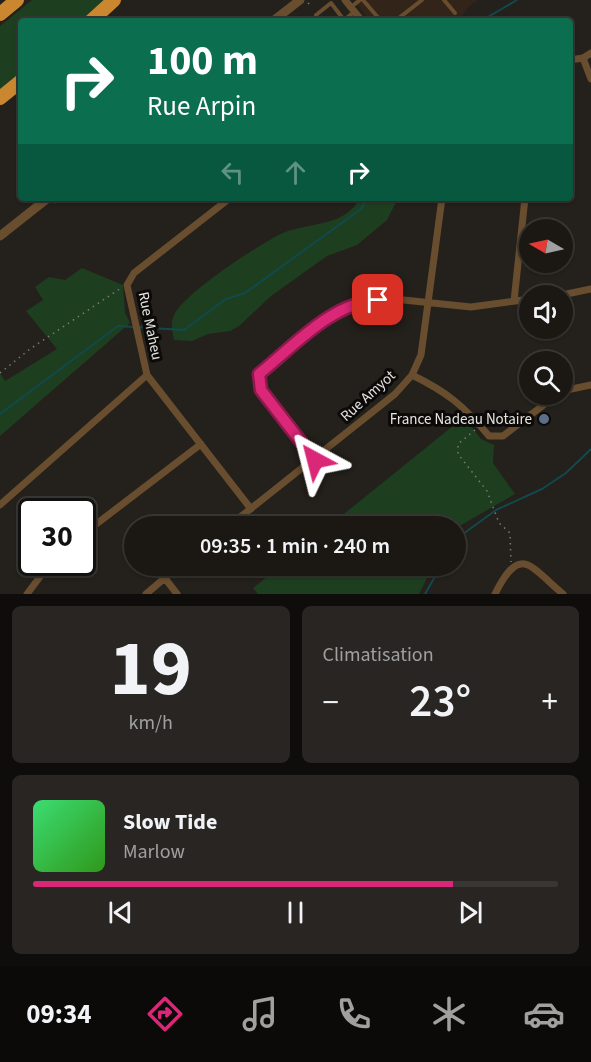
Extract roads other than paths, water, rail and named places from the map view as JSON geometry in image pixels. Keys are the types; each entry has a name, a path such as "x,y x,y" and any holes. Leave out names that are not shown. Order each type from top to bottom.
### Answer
{"highway":[{"path":"0,14 17,0"},
{"path":"94,18 114,0"},
{"path":"0,98 18,83"}],"street":[{"path":"277,18 300,0"},
{"path":"345,0 360,18"},
{"path":"573,60 583,58 591,53"},
{"path":"583,58 591,79"},
{"path":"0,236 44,201"},
{"name":"Rue Maheu","path":"226,201 134,273 127,285 147,375 251,509"},
{"name":"Rue Amyot","path":"242,516 395,394 412,375 421,355 442,201"},
{"path":"514,301 525,201"},
{"path":"573,293 591,289"},
{"path":"315,460 261,390 259,374 345,307 362,301 394,299 471,307 519,300"},
{"path":"0,505 147,375"},
{"path":"412,375 467,409 489,436 503,436 544,405"},
{"path":"573,389 591,385"},
{"path":"96,524 201,444"},
{"path":"495,594 511,566 529,565 563,594"},
{"path":"27,594 40,576"},
{"path":"146,594 164,577 177,594"}],"lane":[{"path":"346,18 361,0 378,18"},
{"path":"399,18 422,0"},
{"path":"444,0 455,13"},
{"path":"316,15 331,3 342,18"}],"waterway":[{"path":"486,18 517,0"},
{"path":"0,414 118,326 184,330 226,299 245,293 361,209 366,201"},
{"path":"466,532 496,510 542,489 566,473 591,449"},
{"path":"425,594 435,576"}],"place":[{"name":"France Nadeau Notaire","path":"544,419"}]}
